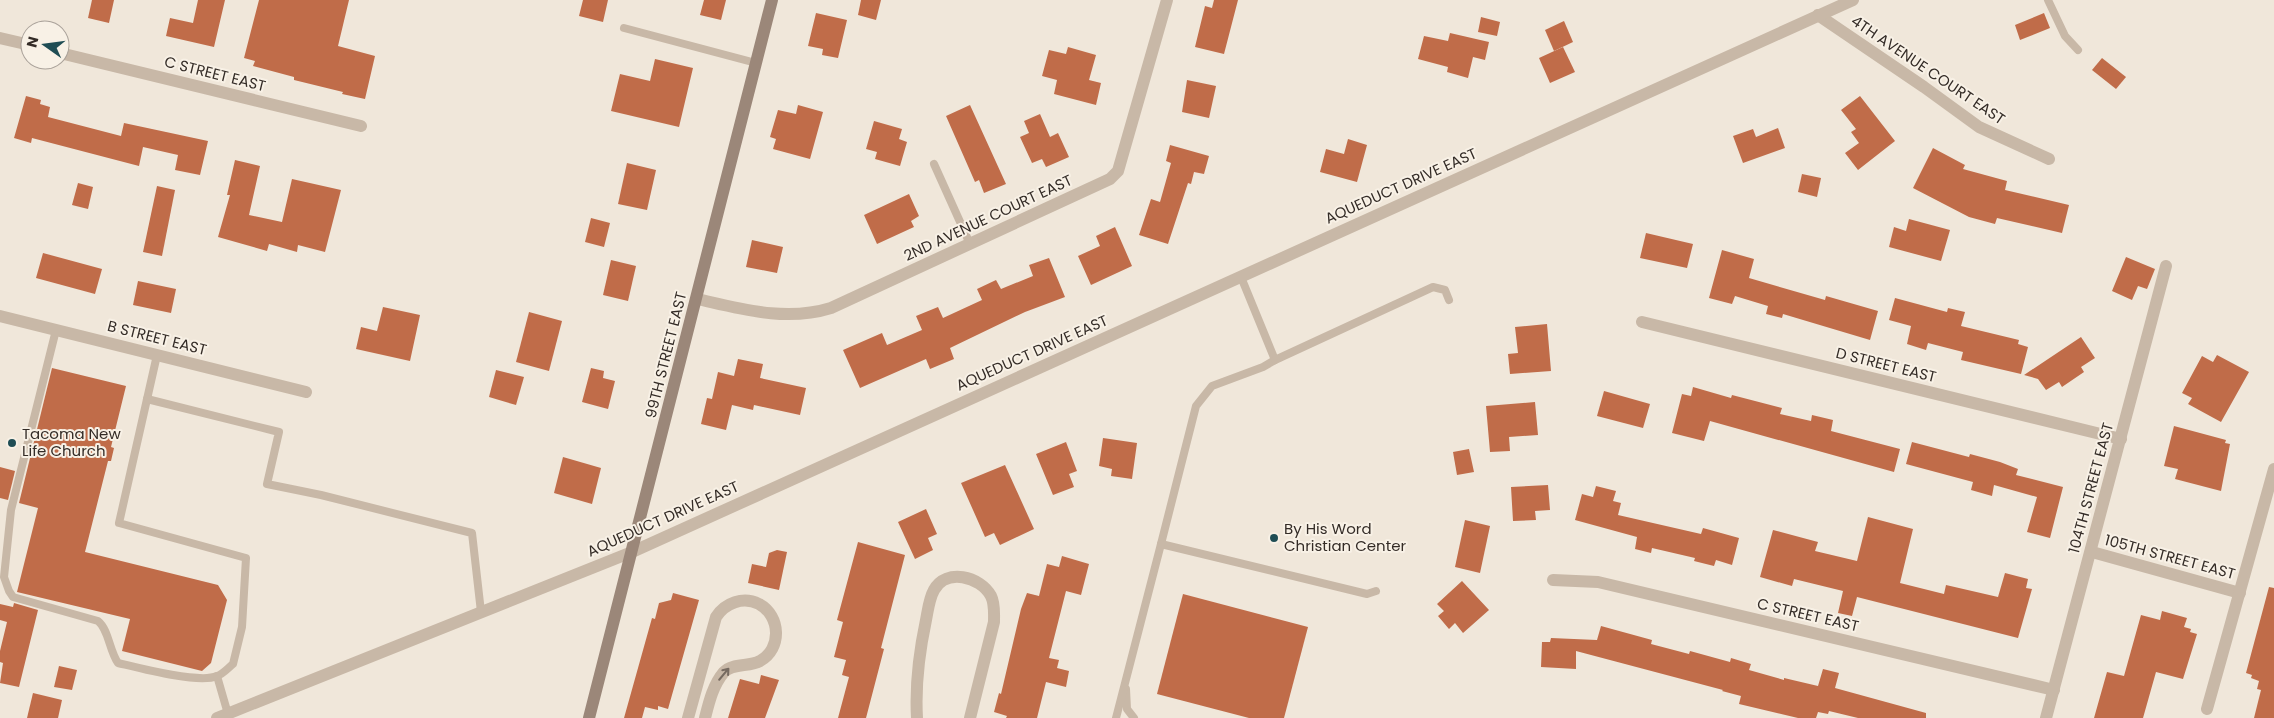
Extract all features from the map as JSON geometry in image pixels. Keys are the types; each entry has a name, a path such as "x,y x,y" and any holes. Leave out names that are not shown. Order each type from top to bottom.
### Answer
{"street":[{"name":"99TH STREET EAST","path":"589,718 772,0"},
{"name":"2ND AVENUE COURT EAST","path":"697,299 759,312 794,315 813,314 831,308 1110,179 1118,171 1167,0"},
{"name":"AQUEDUCT DRIVE EAST","path":"223,716 632,552 1853,0"},
{"name":"4TH AVENUE COURT EAST","path":"1818,15 1979,127 2049,159"},
{"path":"0,38 20,43"},
{"name":"C STREET EAST","path":"70,55 361,126"},
{"name":"104TH STREET EAST","path":"2046,718 2092,552 2166,266"},
{"name":"B STREET EAST","path":"0,316 306,392"},
{"name":"D STREET EAST","path":"1642,322 2121,439"},
{"name":"105TH STREET EAST","path":"2207,709 2274,469"},
{"name":"105TH STREET EAST","path":"2092,552 2240,593"},
{"path":"917,718 917,668 930,602 934,590 941,582 951,577 960,577 982,584 990,596 995,609 994,622 970,718"},
{"name":"C STREET EAST","path":"1554,580 1598,582 2054,690"},
{"path":"688,718 716,617 720,610 734,602 750,601 758,603 771,614 775,622 776,631 773,648 761,661 729,668 724,671 712,692 705,718"}],"lane":[{"path":"2048,0 2066,36 2078,50"},
{"path":"624,28 756,63"},
{"path":"934,164 970,244"},
{"path":"1241,276 1275,360"},
{"path":"1116,718 1196,406 1212,386 1263,367 1433,287 1445,290 1449,300"},
{"path":"56,330 11,510 4,576 9,591 13,597 98,621 103,625 113,656 118,662 145,670 198,678 217,676 233,664 242,627 246,558 119,523 157,355"},
{"path":"147,399 279,432 267,484 321,495 472,533 481,612"},
{"path":"1161,544 1367,594 1376,591"},
{"path":"217,676 223,716"},
{"path":"1125,679 1127,709 1134,718"}],"building":[{"path":"92,0 114,0 109,23 88,18"},
{"path":"198,0 225,0 214,47 166,36 170,18 193,23"},
{"path":"259,0 349,0 338,46 375,56 365,99 294,80 294,77 253,66 255,61 244,58"},
{"path":"583,0 608,0 603,22 579,16"},
{"path":"704,0 726,0 721,20 700,15"},
{"path":"861,0 881,0 876,20 858,15"},
{"path":"1214,0 1238,0 1224,54 1195,47 1205,6 1212,8"},
{"path":"816,13 847,20 838,58 822,55 823,49 808,46"},
{"path":"2044,13 2050,28 2020,40 2015,25"},
{"path":"1481,17 1500,22 1497,36 1478,32"},
{"path":"1564,21 1573,42 1554,51 1545,30"},
{"path":"1450,33 1489,42 1485,60 1473,57 1468,78 1447,72 1448,67 1418,59 1424,36 1448,41"},
{"path":"1068,47 1096,55 1089,80 1101,83 1096,105 1054,94 1057,80 1042,76 1049,50 1066,54"},
{"path":"1563,47 1575,72 1550,83 1539,58"},
{"path":"2102,58 2126,77 2116,89 2092,70"},
{"path":"655,59 693,68 679,127 611,111 620,74 650,81"},
{"path":"1187,80 1216,86 1209,118 1182,112"},
{"path":"26,96 41,100 40,104 50,107 48,117 121,136 124,123 208,141 200,175 175,170 178,155 143,147 139,166 32,138 31,143 14,138"},
{"path":"1860,96 1895,141 1858,170 1845,153 1859,143 1851,132 1856,129 1841,110"},
{"path":"798,105 823,112 810,159 773,149 776,139 770,137 778,110 796,114"},
{"path":"970,105 1006,184 984,193 979,180 975,182 946,116"},
{"path":"1040,114 1050,137 1058,133 1069,157 1046,167 1042,159 1032,163 1020,137 1029,133 1024,121"},
{"path":"874,121 902,129 899,139 907,142 900,166 875,159 877,152 866,149"},
{"path":"1778,128 1785,148 1743,163 1733,136 1753,129 1756,137"},
{"path":"1348,139 1367,145 1357,182 1320,172 1326,149 1344,154"},
{"path":"1170,145 1209,156 1204,174 1194,172 1191,184 1188,183 1168,244 1139,235 1151,199 1160,202 1171,163 1166,161"},
{"path":"1933,148 1965,165 1963,169 2007,181 2005,190 2069,205 2062,233 1997,218 1995,224 1969,217 1913,188"},
{"path":"235,160 260,166 249,215 282,222 292,179 341,190 325,252 298,245 297,252 269,244 267,251 218,237 230,195 227,195"},
{"path":"627,163 656,170 647,210 618,204"},
{"path":"1802,174 1821,178 1817,197 1798,192"},
{"path":"78,183 93,187 88,209 72,205"},
{"path":"157,186 175,190 162,256 143,252"},
{"path":"909,194 919,216 911,221 914,227 877,244 864,215"},
{"path":"591,218 610,223 604,247 585,242"},
{"path":"1909,219 1950,230 1941,261 1889,247 1894,227 1906,231"},
{"path":"1115,227 1132,266 1091,285 1078,256 1100,246 1096,236"},
{"path":"1646,233 1693,244 1687,268 1640,258"},
{"path":"752,240 783,247 777,273 746,267"},
{"path":"1722,250 1754,259 1749,278 1825,300 1826,296 1878,311 1870,340 1783,314 1782,318 1766,314 1768,306 1735,296 1732,304 1709,298"},
{"path":"43,253 102,269 95,294 36,278"},
{"path":"2126,257 2155,269 2147,289 2138,286 2132,300 2112,291"},
{"path":"1049,258 1065,297 1025,312 950,348 954,359 930,369 926,359 860,388 843,350 882,333 887,345 922,330 916,316 938,307 943,318 982,300 977,289 996,280 1001,289 1033,276 1029,265"},
{"path":"611,260 636,266 628,301 603,295"},
{"path":"138,281 176,289 171,313 133,305"},
{"path":"1895,298 1947,312 1948,308 1965,312 1961,326 2019,340 2018,344 2028,347 2021,374 1961,360 1963,352 1928,343 1926,350 1907,344 1911,326 1889,320"},
{"path":"383,307 420,315 410,361 356,349 361,327 377,331"},
{"path":"529,312 562,321 549,371 516,362"},
{"path":"1547,324 1551,371 1510,374 1508,354 1518,353 1515,327"},
{"path":"2081,337 2095,358 2081,367 2084,372 2062,387 2059,382 2046,390 2038,379 2024,375"},
{"path":"2217,355 2249,372 2221,422 2188,404 2192,398 2182,393 2202,356 2213,362"},
{"path":"738,359 763,364 760,378 806,388 800,415 754,405 753,410 732,405 726,430 701,424 707,398 712,399 718,372 734,376"},
{"path":"52,368 126,386 111,447 114,448 111,461 108,461 85,552 218,585 227,600 211,663 202,671 122,651 130,619 17,592 38,508 19,503"},
{"path":"591,368 604,371 603,378 615,381 608,409 582,402"},
{"path":"496,370 524,377 516,405 489,397"},
{"path":"1693,387 1731,398 1732,395 1782,408 1780,414 1811,421 1812,415 1833,420 1831,431 1900,449 1894,472 1710,421 1704,441 1672,433 1682,394 1691,396"},
{"path":"1604,391 1650,404 1643,428 1597,416"},
{"path":"1535,402 1538,435 1509,437 1510,451 1490,452 1486,406"},
{"path":"2174,426 2226,440 2225,443 2230,444 2221,491 2175,479 2178,469 2164,466"},
{"path":"1103,438 1137,443 1132,479 1111,476 1112,469 1099,466"},
{"path":"1066,442 1077,471 1069,474 1074,487 1053,495 1036,454"},
{"path":"1912,442 1969,457 1970,454 2000,462 2018,469 2016,475 2063,487 2050,538 2027,532 2037,497 1994,485 1992,496 1971,490 1973,482 1906,464"},
{"path":"1469,449 1474,472 1457,475 1453,452"},
{"path":"563,457 601,468 592,504 554,493"},
{"path":"1005,465 1034,529 1000,545 994,533 985,537 961,483"},
{"path":"0,467 15,471 8,500 0,498"},
{"path":"1548,485 1550,510 1535,511 1536,520 1513,521 1511,487"},
{"path":"1596,486 1616,491 1613,501 1621,503 1618,515 1701,534 1703,528 1739,538 1732,565 1716,560 1714,566 1694,561 1695,558 1652,548 1651,553 1635,549 1637,537 1575,520 1582,494 1593,497"},
{"path":"926,509 937,534 928,538 933,550 915,559 898,522"},
{"path":"1868,517 1913,529 1900,583 1944,594 1946,585 1998,597 2005,573 2028,579 2026,588 2032,589 2018,638 1857,597 1852,616 1838,613 1843,591 1794,579 1792,586 1760,577 1773,530 1818,542 1815,551 1857,561"},
{"path":"1465,520 1490,526 1480,573 1455,567"},
{"path":"858,542 905,555 881,648 884,649 866,718 838,718 849,677 842,675 846,660 834,657 843,622 837,620"},
{"path":"777,550 787,552 779,590 748,583 752,564 766,567 769,553"},
{"path":"1062,556 1089,564 1081,595 1066,591 1049,658 1059,660 1057,668 1069,671 1066,687 1046,682 1037,718 1006,718 1007,716 994,712 999,693 1001,694 1021,609 1027,593 1039,596 1047,564 1059,567"},
{"path":"1462,581 1489,610 1463,633 1455,623 1449,629 1438,616 1444,611 1437,604"},
{"path":"2269,587 2274,588 2274,718 2254,718 2261,690 2257,689 2259,681 2251,678 2252,675 2246,673"},
{"path":"673,593 699,600 668,709 658,706 658,710 645,707 642,718 624,718 652,618 655,619 659,603 671,600"},
{"path":"1183,594 1308,627 1284,718 1249,718 1157,694"},
{"path":"14,603 38,610 19,687 0,683 3,663 0,662 0,651 7,622 0,620 0,604 13,607"},
{"path":"2162,611 2187,618 2184,627 2191,629 2190,632 2197,634 2183,679 2156,672 2143,718 2094,718 2107,672 2124,676 2141,615 2160,620"},
{"path":"1601,626 1652,640 1651,644 1689,654 1690,651 1730,662 1731,658 1751,664 1749,670 1784,680 1784,678 1818,686 1823,669 1839,673 1835,688 1926,713 1926,718 1858,718 1829,711 1828,714 1818,712 1816,718 1798,718 1739,704 1741,696 1723,690 1576,651 1576,669 1541,667 1542,642 1550,642 1551,638 1597,640"},
{"path":"59,666 77,670 72,690 54,687"},
{"path":"761,675 779,680 765,718 728,718 740,679 759,684"},
{"path":"33,693 62,700 58,718 27,718"}],"place":[{"name":"Tacoma New Life Church","path":"12,443"},
{"name":"By His Word Christian Center","path":"1274,538"}]}
